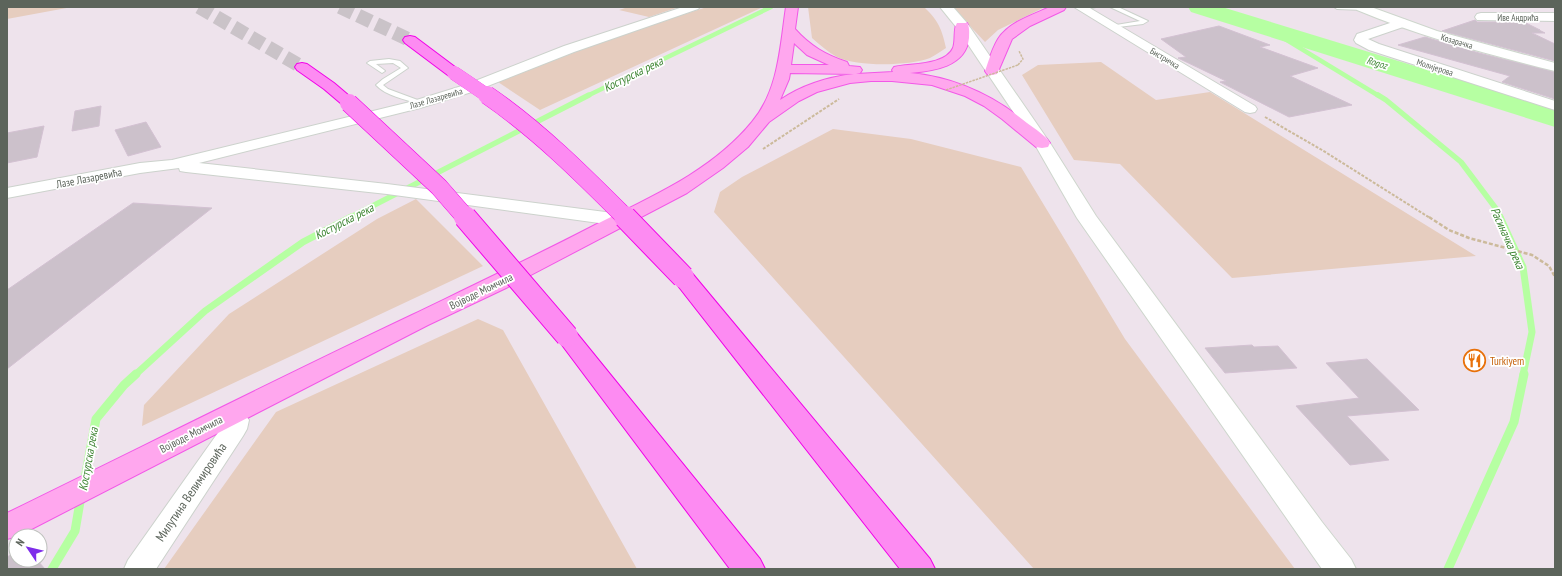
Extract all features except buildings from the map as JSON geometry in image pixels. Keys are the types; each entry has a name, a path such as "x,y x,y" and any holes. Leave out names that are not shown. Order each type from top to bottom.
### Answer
{"highway":[{"path":"410,40 454,73 503,106 547,143 603,195 683,277 919,569"},
{"path":"302,67 329,86 349,103 439,187 567,336 749,569"}],"main road":[{"path":"946,7 962,26 1042,143 1087,218 1340,569"},
{"path":"992,71 1001,46 1007,36 1019,27 1060,7"},
{"name":"Козарачка","path":"1363,8 1402,23 1495,52 1555,67"},
{"path":"790,19 804,47 811,53 861,74 907,78 955,87 971,93 994,106 1042,143"},
{"name":"Војводе Момчила","path":"12,525 231,414 498,283 680,189 717,164 742,143 762,122 777,92 783,74 790,19"},
{"path":"783,74 813,76 861,74 919,67 945,61 956,54 960,47 962,26"},
{"path":"762,122 791,99 812,89 861,74"}],"street":[{"name":"Лазе Лазаревића","path":"172,166 422,103 470,88 569,49 694,7"},
{"name":"Бистричка","path":"1085,7 1112,27 1250,109"},
{"name":"Иве Андрића","path":"1481,17 1555,17"},
{"name":"Молијерова","path":"1402,23 1363,36 1360,40 1374,47 1555,106"},
{"name":"Лазе Лазаревића","path":"7,193 140,168 172,166 414,192 621,220"},
{"name":"Милутина Велимировића","path":"139,569 234,429 236,420 231,414"}],"lane":[{"path":"1112,27 1145,21 1113,7"},
{"path":"1338,7 1363,8"},
{"path":"382,71 370,63 394,61 403,64 405,68 400,73 382,81 379,85 386,90 422,103"}],"path":[{"path":"946,90 1018,65"},
{"path":"759,152 842,98"},
{"path":"1250,109 1322,150 1449,230 1487,243 1532,255 1550,266 1555,276"}],"shaded area":[{"path":"7,7 72,7 7,19"},
{"path":"628,7 679,7 649,17 619,10"},
{"path":"707,7 763,7 540,110 495,80 613,37"},
{"path":"808,7 924,7 939,25 946,48 930,58 909,63 870,64 846,60 837,57 812,38"},
{"path":"952,7 1045,7 998,30 985,42"},
{"path":"1101,62 1156,100 1210,92 1476,256 1232,278 1120,164 1074,160 1022,75 1038,65"},
{"path":"833,129 911,139 1021,167 1125,339 1295,569 1034,569 714,212 720,192 742,177"},
{"path":"416,199 483,266 142,426 144,405 229,314 377,219"},
{"path":"478,319 503,330 637,569 164,569 276,412"}],"waterway":[{"name":"Костурска река","path":"588,96 771,7"},
{"name":"Rogoz","path":"1199,7 1555,118"},
{"name":"Расиначка река","path":"1267,28 1379,96"},
{"name":"Расиначка река","path":"1378,95 1461,162 1497,210 1501,218"},
{"name":"Костурска река","path":"349,218 588,96"},
{"name":"Костурска река","path":"135,375 205,311 303,242 351,217"},
{"name":"Расиначка река","path":"1500,217 1523,267 1532,332 1523,375"},
{"name":"Костурска река","path":"84,484 96,419 124,385 136,374"},
{"name":"Расиначка река","path":"1448,569 1514,422 1524,374"},
{"name":"Костурска река","path":"52,569 75,531 81,496"}],"tunnel":[{"path":"199,7 302,67"},
{"path":"340,7 410,40"}],"place":[{"name":"Turkiyem","path":"1475,361"}]}
